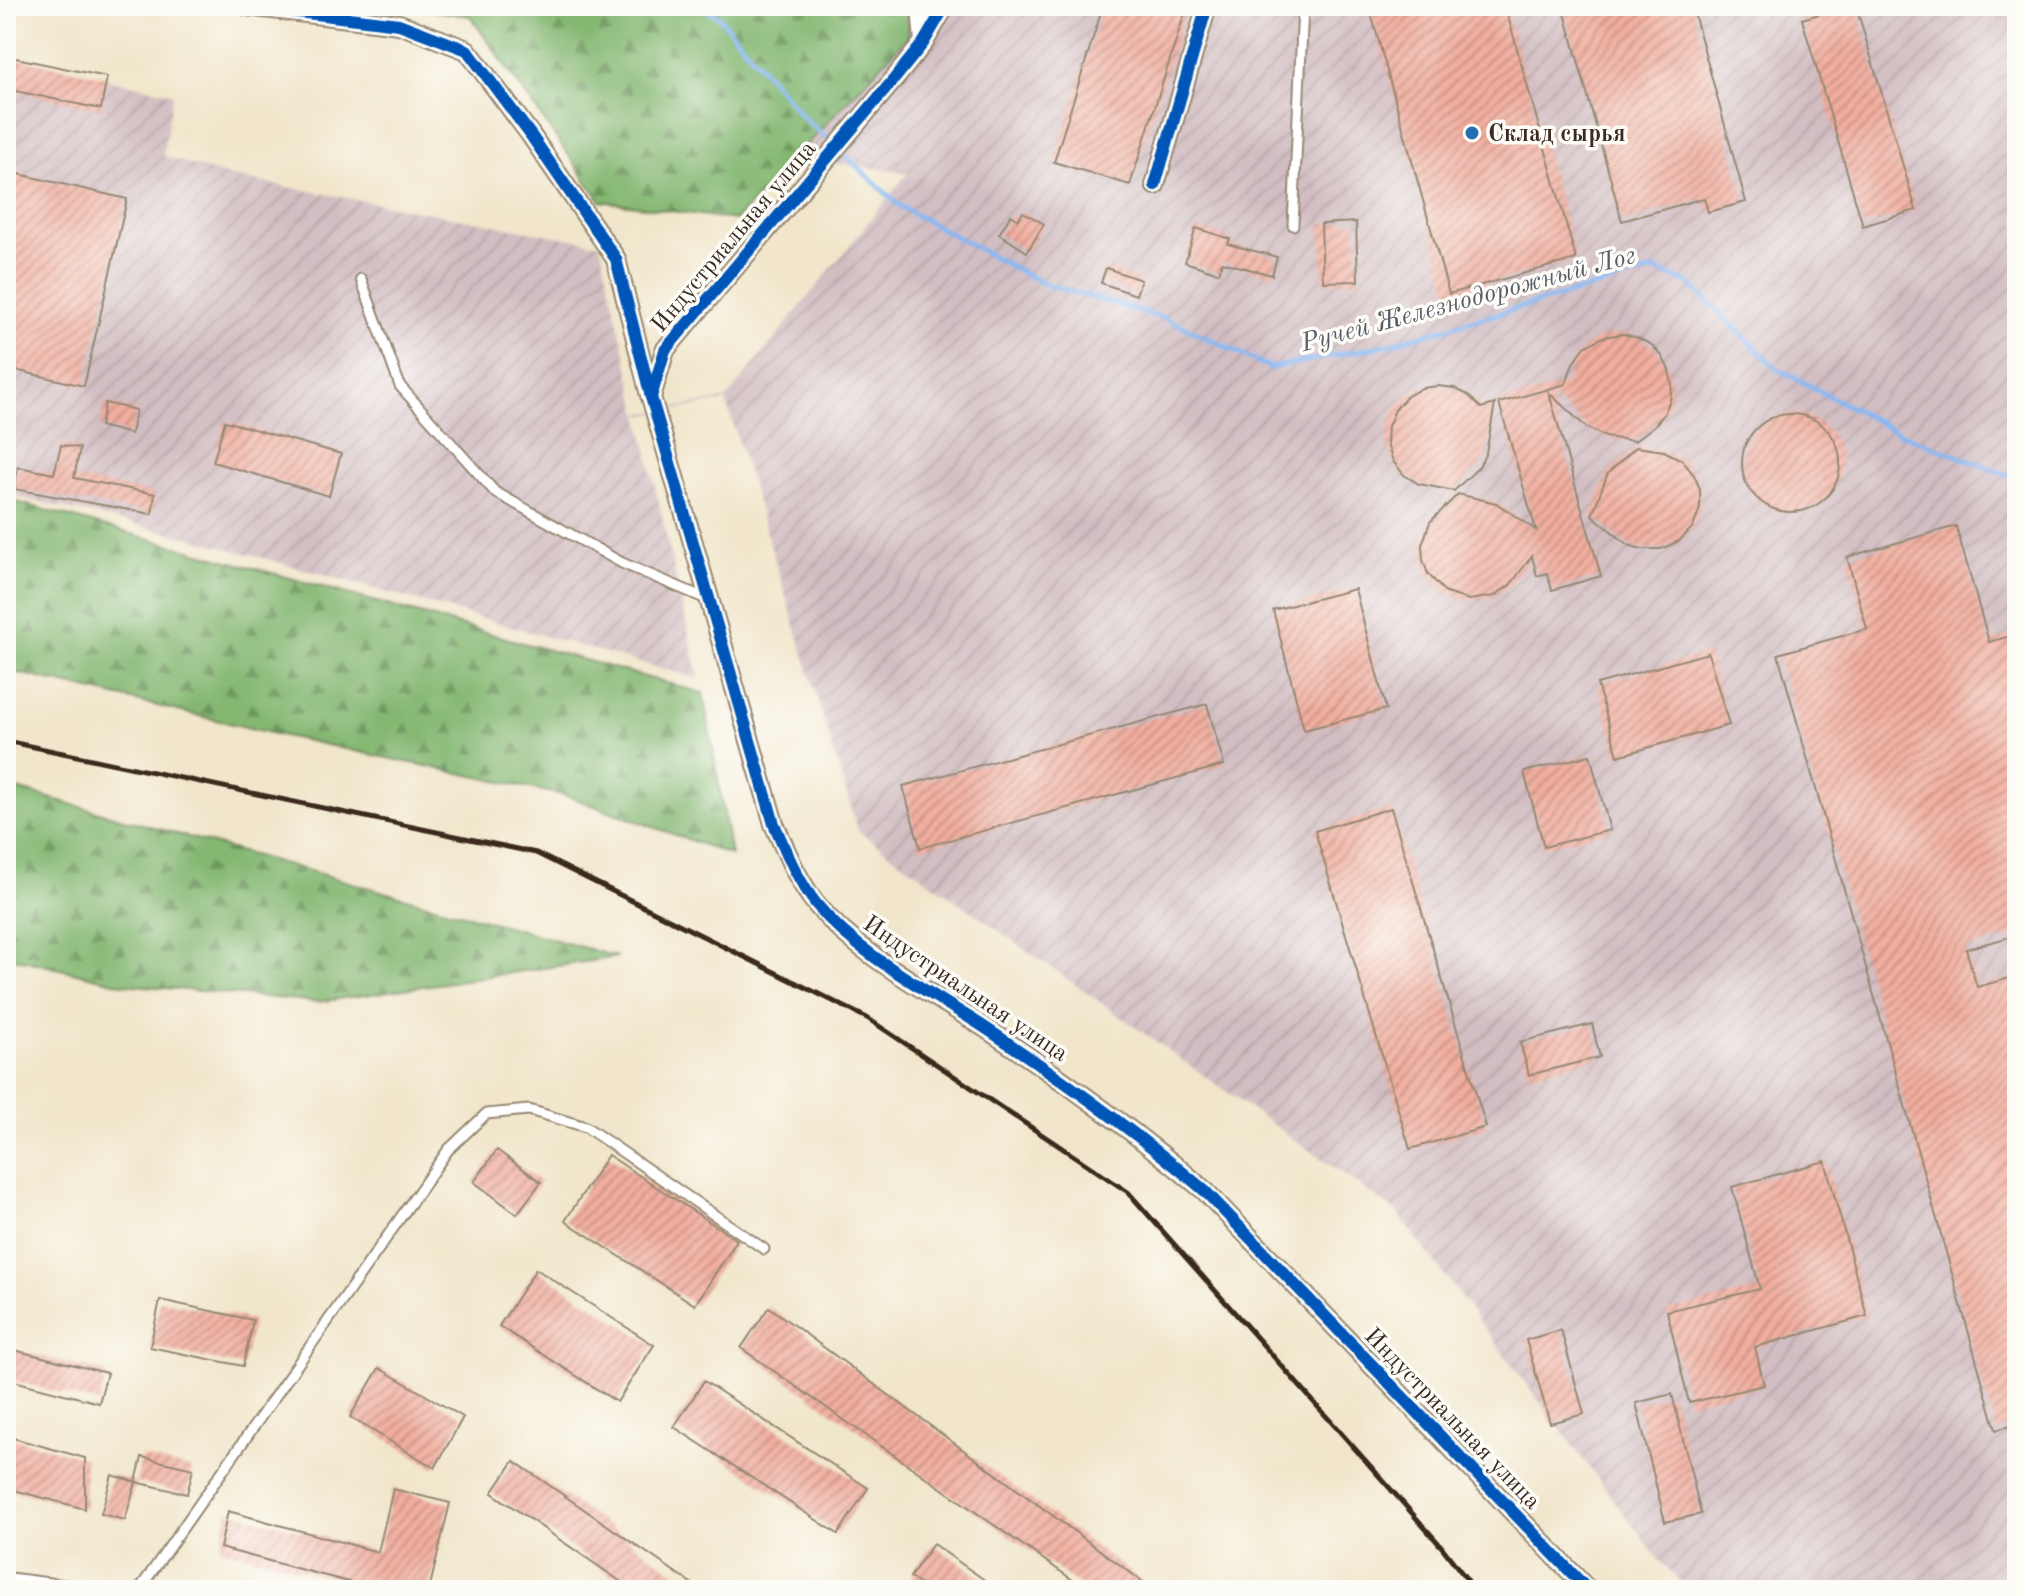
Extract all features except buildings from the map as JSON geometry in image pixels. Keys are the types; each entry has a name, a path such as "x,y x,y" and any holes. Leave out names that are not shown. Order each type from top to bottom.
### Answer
{"street":[{"path":"247,6 399,24 467,50 530,134 616,259 651,397"},
{"path":"921,6 924,42"},
{"name":"Индустриальная улица","path":"945,6 924,42 665,350 651,397 774,824 797,877 818,905 858,944 1067,1082 1153,1146 1205,1191 1588,1590"},
{"path":"1155,185 1207,6"},
{"path":"6,1582 68,1590"}],"lane":[{"path":"1293,225 1303,6"},
{"path":"361,279 400,386 495,492 622,563 710,600"},
{"path":"139,1590 448,1150 486,1114 529,1110 586,1127 764,1249"}],"shaded area":[{"path":"887,6 2017,6 2017,1590 1688,1590 1659,1560 1397,1212 858,831 726,401 639,416 699,679 195,539 6,494 6,59 173,93 163,156 232,177 600,244 639,414 726,399 908,173 788,157"}],"green space":[{"path":"394,6 906,6 909,35 736,220 601,201 470,16"},
{"path":"6,499 703,693 731,855 567,796 275,734 6,670"},
{"path":"6,786 617,957 318,1002 122,984 6,956"}],"waterway":[{"name":"Ручей Железнодорожный Лог","path":"699,6 718,16 802,116 901,207 1042,283 1167,319 1271,368 1386,345 1654,270 1689,283 1776,368 1901,434 2017,479"}],"railway":[{"path":"6,741 536,853 867,1018 1128,1192 1441,1546 1475,1590"}],"cycle path":[{"path":"247,6 399,24 467,50 530,134 616,259 651,397"},
{"path":"945,6 924,42 895,78 665,350 651,397 774,824 804,886 817,905 853,941 1069,1085 1205,1191 1588,1590"},
{"path":"1155,185 1207,6"}],"place":[{"name":"Склад сырья","path":"1472,133"}]}
